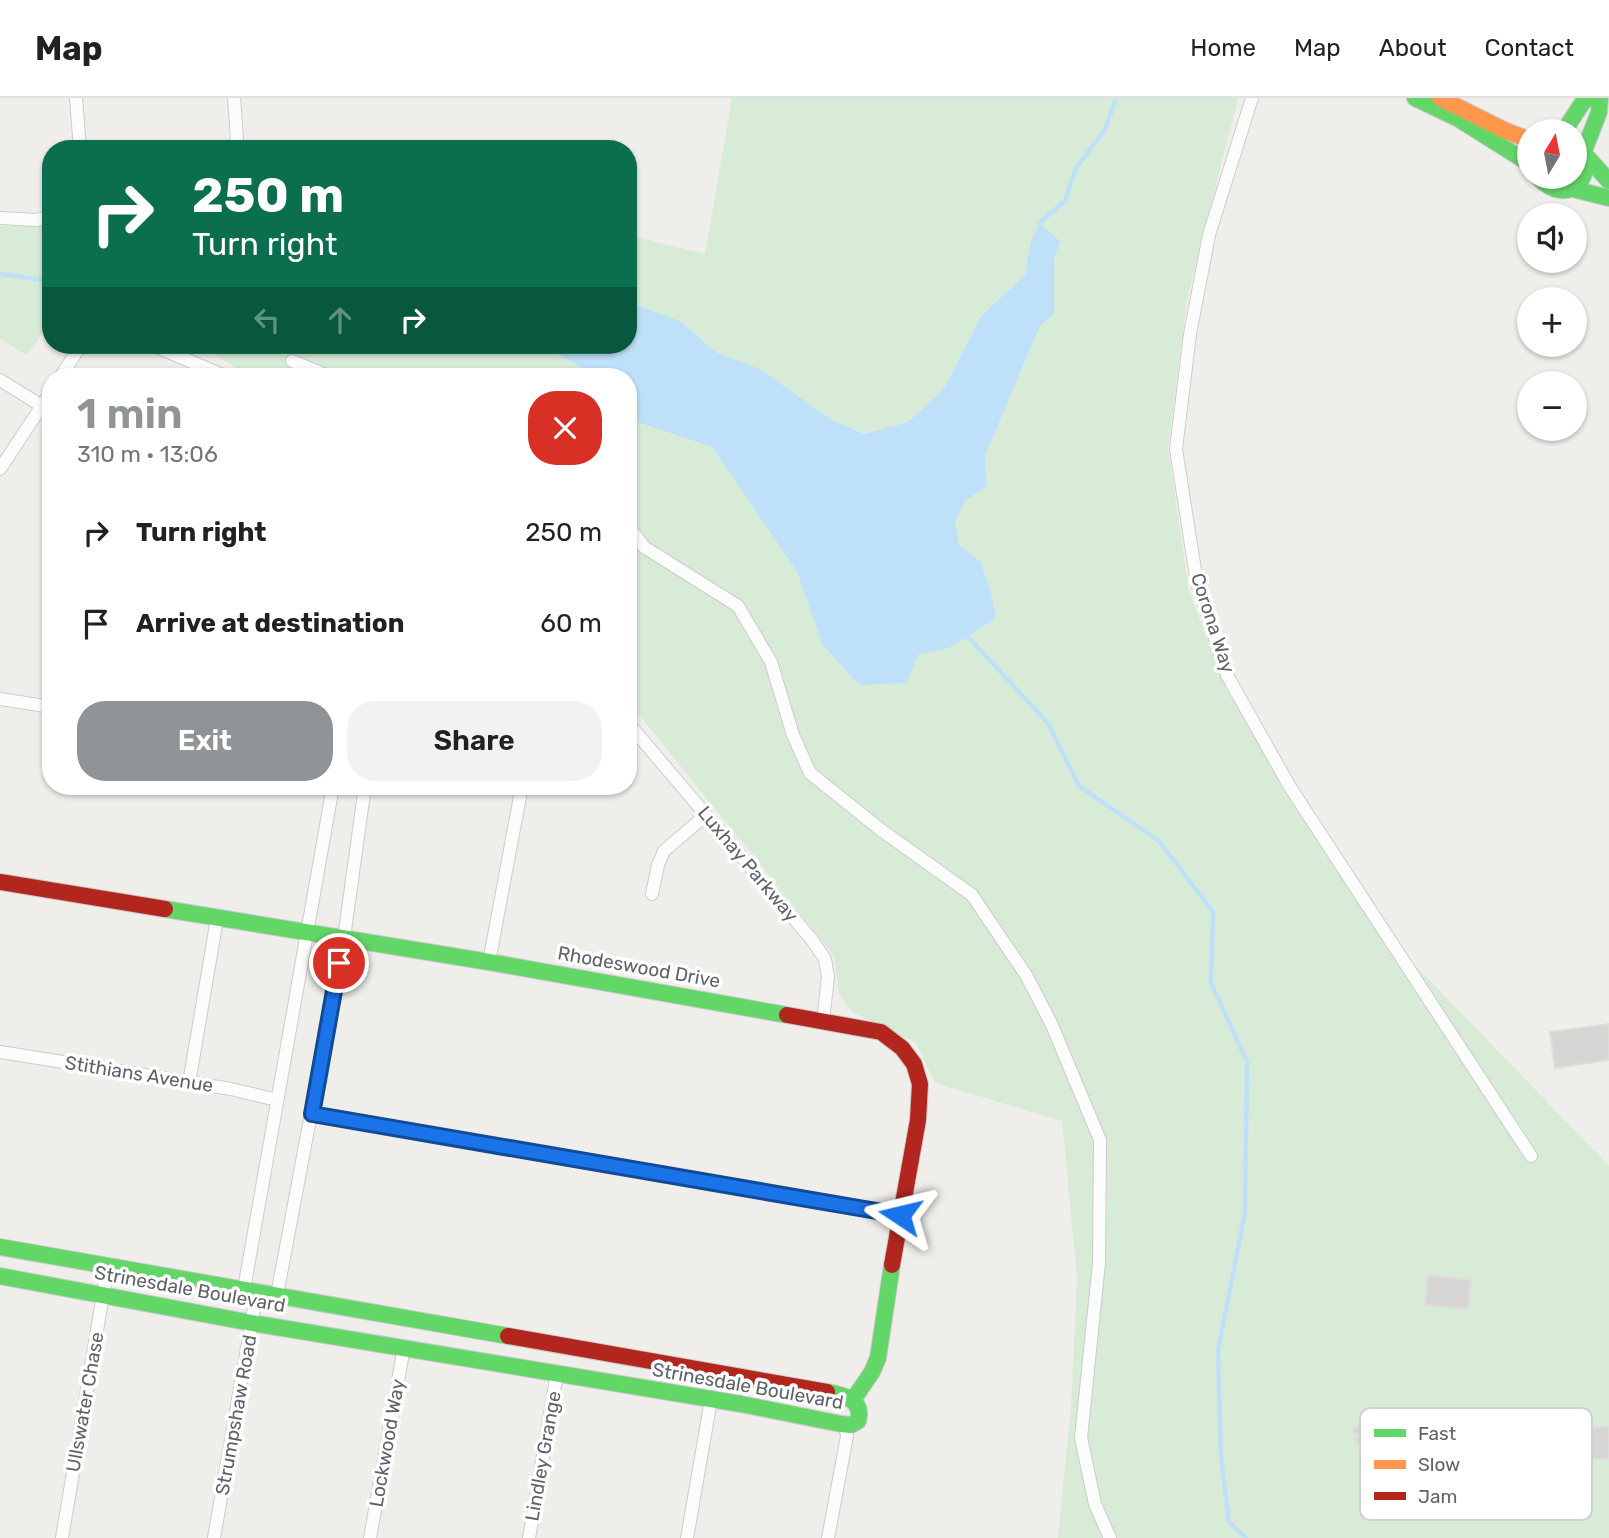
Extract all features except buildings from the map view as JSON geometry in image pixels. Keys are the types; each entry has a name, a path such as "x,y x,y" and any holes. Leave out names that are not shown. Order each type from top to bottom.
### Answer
{"street":[{"path":"76,98 79,140"},
{"path":"234,98 236,140"},
{"name":"Corona Way","path":"1252,98 1209,235 1190,334 1176,449 1197,583 1227,675 1290,787 1531,1156"},
{"path":"1415,98 1457,118 1517,156"},
{"path":"1440,98 1517,135"},
{"path":"1572,119 1583,102 1590,98"},
{"path":"1587,139 1599,112 1600,98"},
{"path":"1587,156 1609,181"},
{"path":"1552,189 1573,189 1609,198"},
{"path":"0,218 42,219"},
{"path":"173,354 206,368"},
{"path":"292,361 309,368"},
{"path":"0,380 42,406 0,469"},
{"path":"637,538 644,547 738,606 771,662 793,735 810,773 881,830 972,895 1026,975 1051,1023 1100,1140 1099,1263 1081,1438 1095,1504 1110,1538"},
{"path":"0,699 42,706"},
{"name":"Luxhay Parkway","path":"637,734 812,940 825,959 828,977 822,1021"},
{"name":"Strumpshaw Road","path":"214,1538 252,1323 250,1290 277,1100 331,795"},
{"path":"277,1295 344,938 364,795"},
{"path":"489,962 520,795"},
{"path":"652,894 664,851 706,815"},
{"name":"Rhodeswood Drive","path":"0,882 489,962 881,1032 903,1047 917,1069 921,1087 878,1358 853,1400"},
{"path":"189,1083 217,919"},
{"name":"Stithians Avenue","path":"0,1052 231,1089 277,1100"},
{"path":"312,1114 900,1215"},
{"name":"Strinesdale Boulevard","path":"0,1247 844,1395 860,1407 861,1414 858,1421 845,1425 557,1373 252,1323 0,1276"},
{"name":"Ullswater Chase","path":"62,1538 108,1265"},
{"name":"Lockwood Way","path":"370,1538 404,1347"},
{"name":"Lindley Grange","path":"529,1538 557,1373"},
{"path":"687,1538 710,1400"},
{"path":"828,1538 847,1436 845,1425"}],"green space":[{"path":"732,98 1238,98 1187,299 1168,448 1189,591 1226,689 1389,945 1407,957 1609,1166 1609,1538 1058,1538 1071,1408 1077,1276 1062,1121 935,1083 916,1043 852,1012 839,993 834,956 637,712 637,422 712,447 797,572 822,644 859,685 918,655 949,648 996,618 980,561 959,545 955,521 965,500 987,486 985,456 1040,326 1054,314 1054,261 1060,241 1030,244 1025,275 981,316 943,390 908,422 864,434 830,419 762,370 716,352 680,321 637,305 637,237 705,254"},
{"path":"0,226 42,226 42,333 27,355 0,339"},
{"path":"213,354 558,354 583,368 237,368"}],"water":[{"path":"1039,223 1060,241 1054,261 1054,314 1040,326 985,456 987,486 966,500 955,521 959,545 980,561 996,618 949,648 918,655 906,683 859,685 822,644 797,572 712,447 637,422 637,368 583,368 558,354 637,354 637,305 680,321 716,352 762,370 830,419 864,434 908,422 943,390 981,316 1025,275 1030,244"}],"waterway":[{"path":"1039,223 1065,201 1076,168 1105,130 1116,98"},
{"path":"0,274 42,280"},
{"path":"968,637 1048,723 1079,786 1159,841 1213,912 1211,983 1247,1062 1245,1212 1218,1351 1221,1457 1229,1522 1246,1538"}],"traffic: fast":[{"path":"1415,98 1457,118 1517,156"},
{"path":"1572,119 1583,102 1590,98"},
{"path":"1587,143 1599,112 1600,98"},
{"path":"1588,158 1609,181"},
{"path":"1557,189 1570,189"},
{"path":"1573,189 1609,198"},
{"path":"165,909 489,962 787,1015"},
{"path":"0,1247 508,1336"},
{"path":"853,1400 878,1358 892,1265"},
{"path":"0,1276 252,1323 741,1404 841,1424 851,1425 858,1421 859,1414 855,1403 846,1397 827,1392"}],"traffic: slow":[{"path":"1440,98 1517,135"}],"traffic: jam":[{"path":"0,882 165,909"},
{"path":"787,1015 881,1032 902,1048 914,1064 920,1084 918,1120 892,1265"},
{"path":"508,1336 827,1392"}],"route":[{"path":"339,963 312,1114 900,1215"}]}
